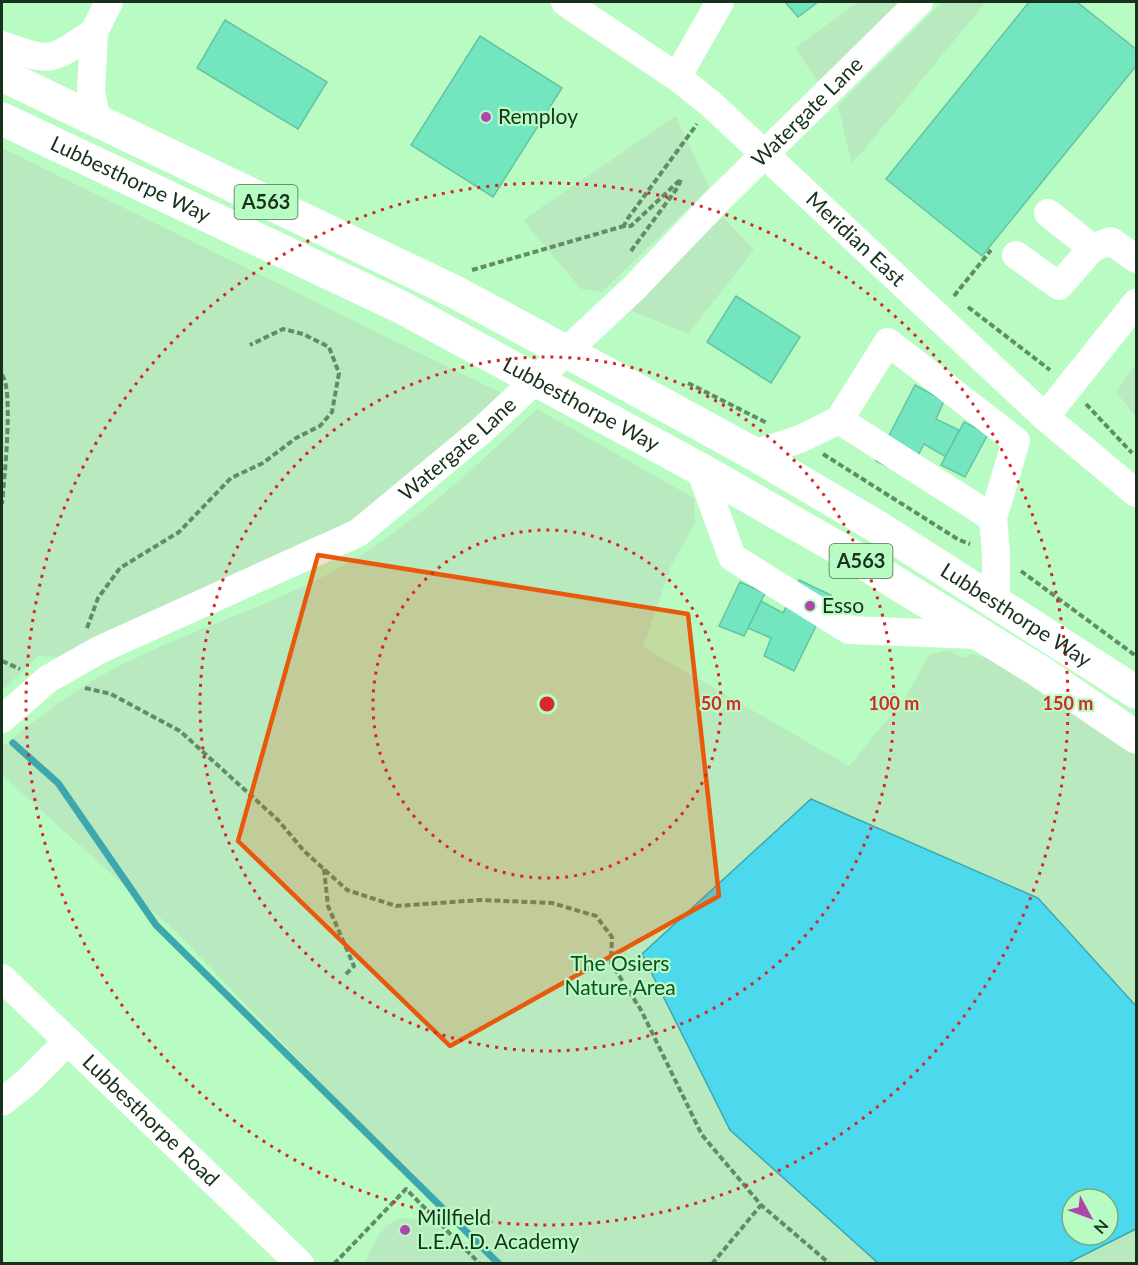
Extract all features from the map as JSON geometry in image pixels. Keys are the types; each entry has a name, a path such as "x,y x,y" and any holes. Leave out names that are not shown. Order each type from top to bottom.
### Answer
{"highway":[{"name":"Lubbesthorpe Way","path":"2,75 98,123 455,292 754,454 996,600 1137,692"},
{"name":"Lubbesthorpe Way","path":"2,119 401,307 700,469 854,557 1039,671 1137,737"}],"street":[{"path":"98,123 91,93 94,32 109,2"},
{"name":"Meridian East","path":"565,2 676,77 711,104 1045,417 1137,493"},
{"path":"676,77 720,2"},
{"name":"Watergate Lane","path":"2,720 48,679 99,650 358,532 481,431 634,288 714,204 919,2"},
{"path":"2,45 38,58 57,56 94,32"},
{"path":"1048,213 1092,248"},
{"path":"1004,253 1059,286 1092,248 1111,241 1137,259"},
{"path":"1045,417 1137,303"},
{"path":"754,454 800,439 839,420 888,342 1016,441 993,518 996,600"},
{"path":"839,420 993,518"},
{"path":"700,469 732,557 849,630 978,635"},
{"name":"Lubbesthorpe Road","path":"2,978 285,1259"},
{"path":"2,1102 27,1082 68,1041"}],"path":[{"path":"624,226 711,104"},
{"path":"455,292 465,272 624,226 631,226 681,178 678,187 630,252"},
{"path":"954,296 1004,253"},
{"path":"945,290 1070,386 1137,458"},
{"path":"99,650 86,631 98,598 120,568 179,532 231,478 264,463 296,438 320,426 332,411 339,373 329,348 303,334 283,329 250,345"},
{"path":"2,375 6,380 8,403 2,504"},
{"path":"48,679 111,694 180,731 278,820 347,890 396,906 480,900 552,903 596,916 612,937 611,963 641,1010 702,1135 761,1205 830,1263"},
{"path":"324,869 328,906 354,966 344,976"},
{"path":"334,1263 406,1189 480,1263"},
{"path":"712,1263 761,1205"}],"highlighted area":[{"path":"318,555 688,614 719,896 450,1046 238,841"}],"green space":[{"path":"858,2 902,2 819,83 795,48"},
{"path":"942,2 986,2 852,164 838,106"},
{"path":"676,116 709,188 602,292 581,289 523,220"},
{"path":"2,148 505,395 355,518 309,543 70,657 38,656 2,691"},
{"path":"723,217 754,250 688,334 629,310"},
{"path":"1136,364 1136,417 1116,392"},
{"name":"The Osiers Nature Area","path":"537,409 694,498 695,523 671,566 643,647 849,766 905,698 929,655 948,650 963,658 971,654 1039,671 1136,737 1136,1263 365,1263 377,1238 390,1224 403,1218 417,1219 484,1247 351,1114 178,934 2,775 2,747 58,704 117,667 304,586 359,556 413,518 464,476"}],"water":[{"path":"811,799 1038,898 1136,1006 1136,1229 1120,1237 1120,1187 1060,1187 1060,1247 1100,1247 1068,1263 878,1263 730,1130 642,954"}],"building":[{"path":"785,2 818,2 798,17"},
{"path":"1029,2 1077,2 1136,49 1136,66 982,256 886,179"},
{"path":"225,20 327,82 298,129 197,68"},
{"name":"Remploy","path":"480,36 562,88 493,197 411,145"},
{"path":"736,296 800,337 771,383 707,342"},
{"path":"915,385 944,401 936,419 959,430 946,457 924,444 907,476 876,461"},
{"path":"964,422 988,434 965,477 941,465"},
{"path":"799,580 831,595 794,671 764,656 771,638 748,628 761,601 783,613"},
{"path":"740,582 765,593 744,636 719,626"}],"waterway":[{"path":"13,743 58,783 156,925 499,1264"}],"place":[{"name":"Remploy","path":"486,117"},
{"name":"Esso","path":"810,606"},
{"name":"Millfield L.E.A.D. Academy","path":"405,1230"}]}
